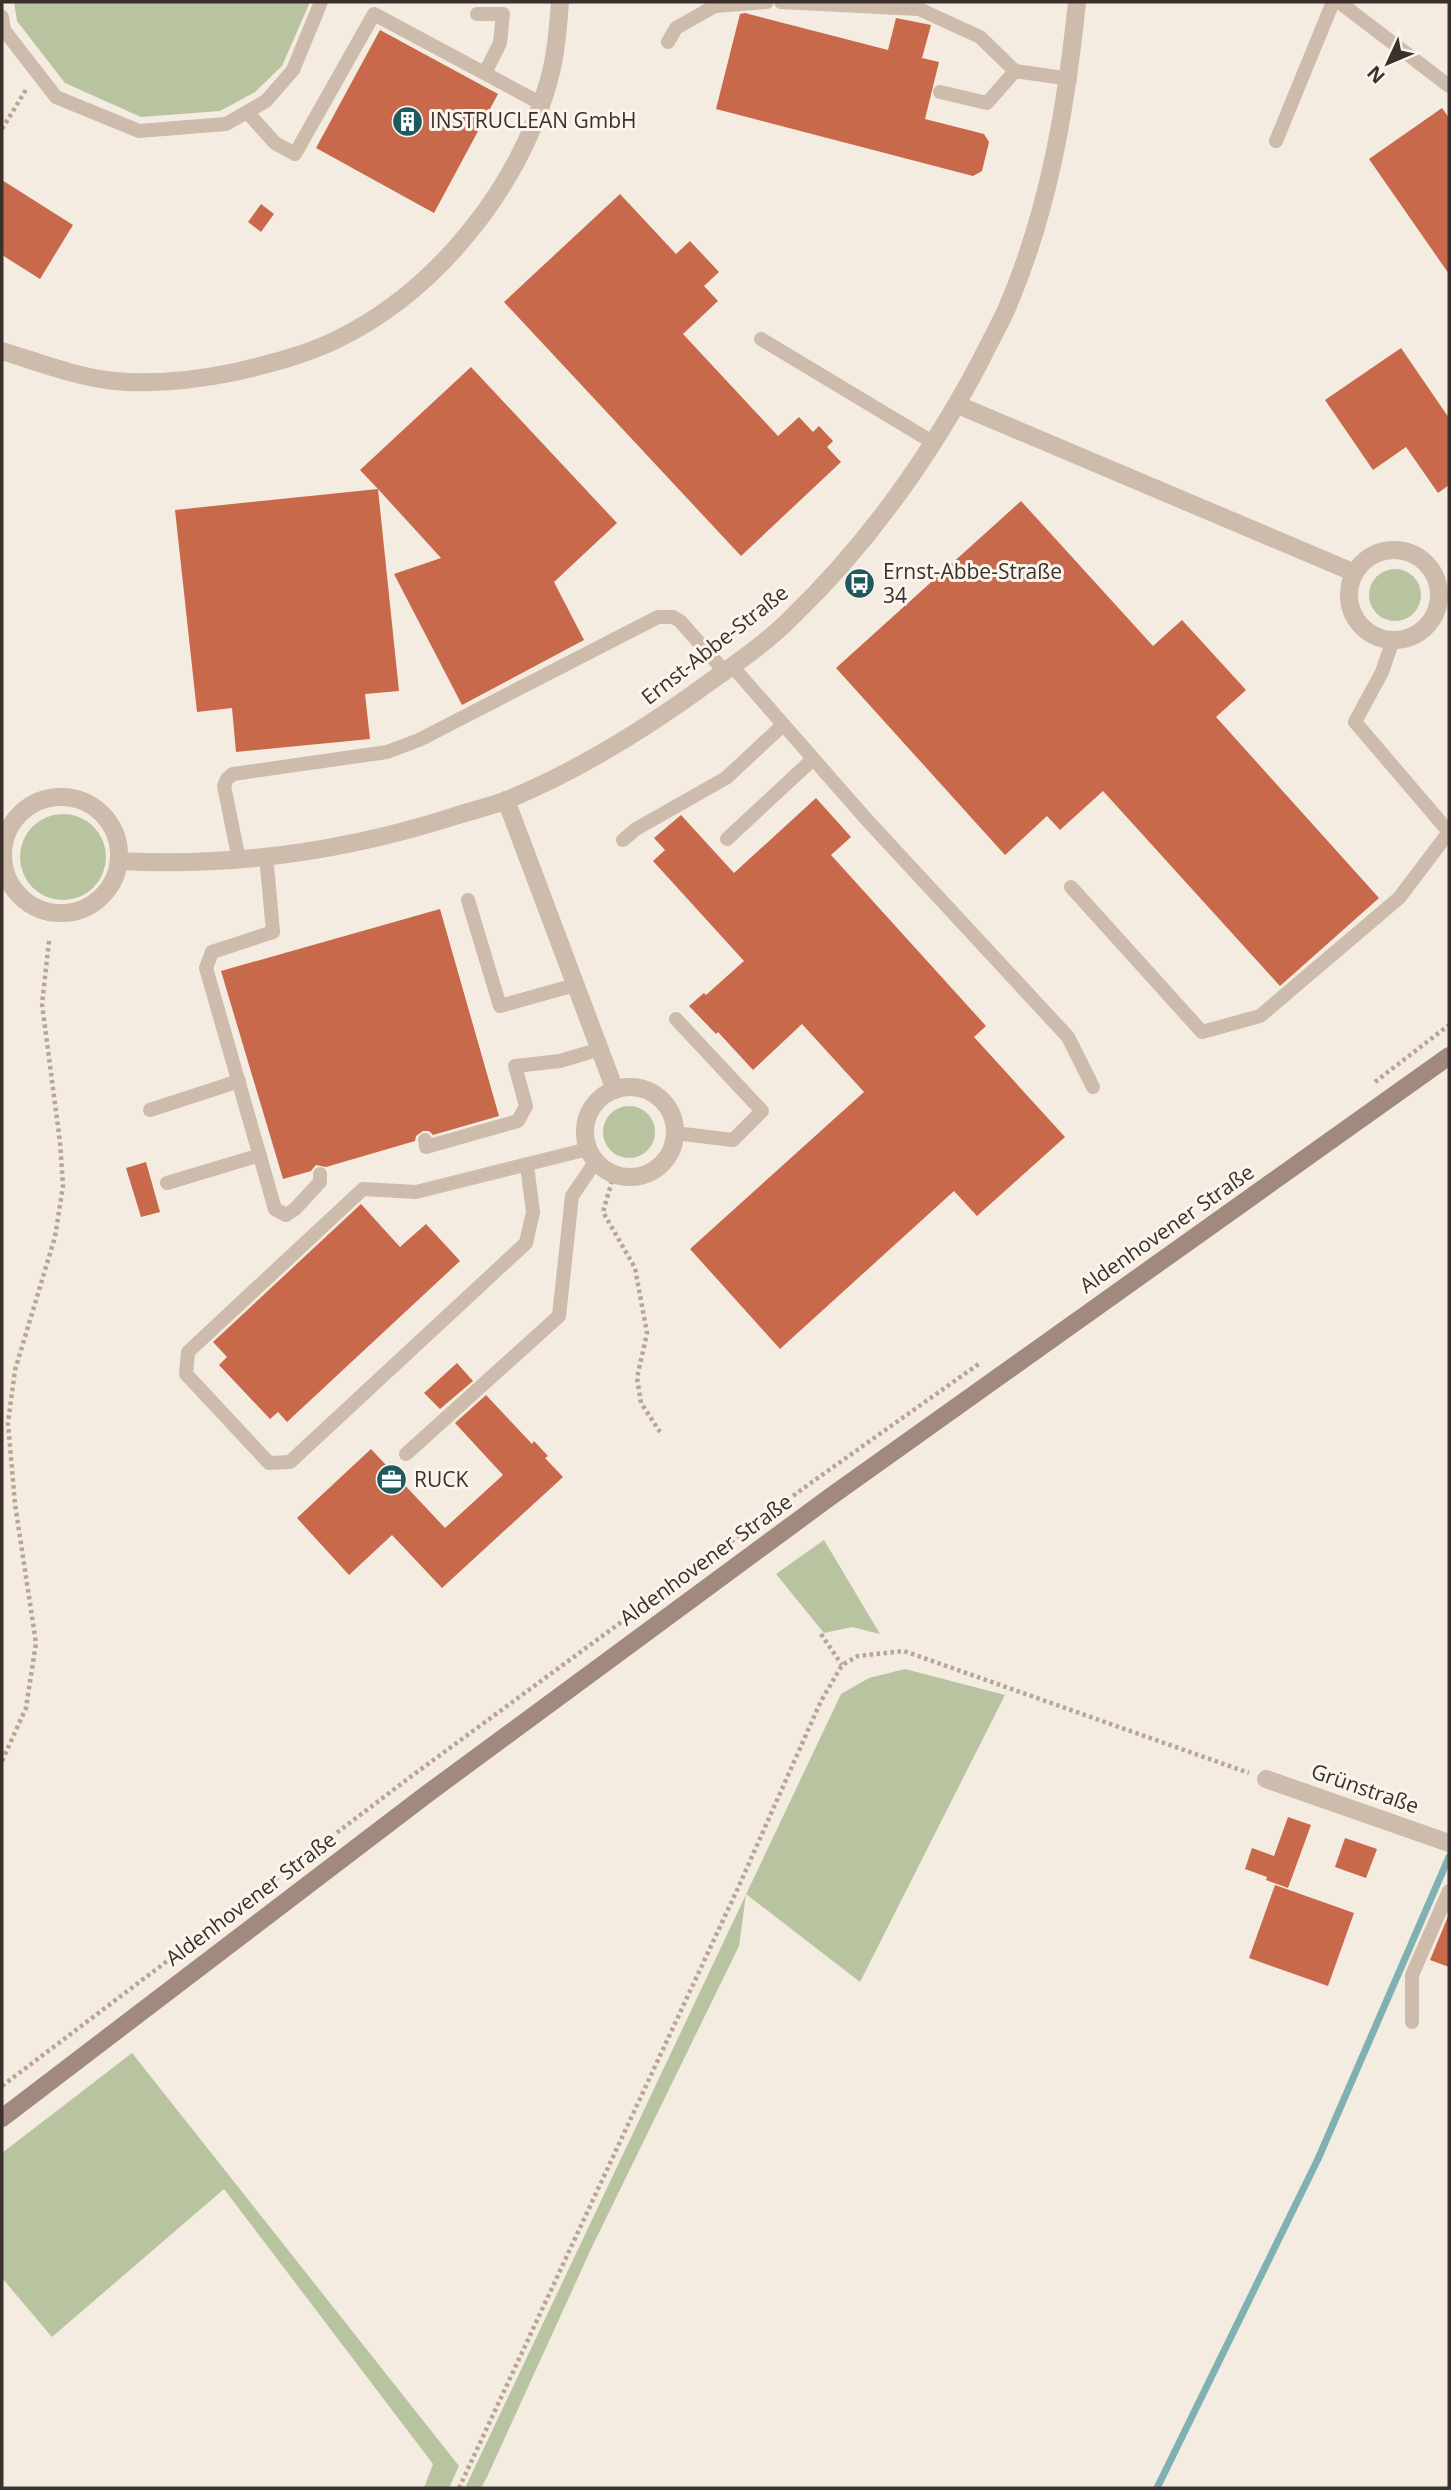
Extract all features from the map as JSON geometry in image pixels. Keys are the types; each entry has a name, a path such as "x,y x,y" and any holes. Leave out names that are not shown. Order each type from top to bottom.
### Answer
{"main road":[{"name":"Aldenhovener Straße","path":"2,2118 427,1794 830,1497 1449,1056"}],"street":[{"path":"2,351 59,369 114,381 193,381 268,365 336,340 394,304 447,258 495,199 527,140 549,80 559,25 560,2"},
{"name":"Ernst-Abbe-Straße","path":"119,861 172,864 239,859 350,844 405,832 506,800 586,762 654,722 728,669 788,621 870,532 934,443 958,405 1007,309 1052,172 1070,79 1077,2"},
{"path":"958,405 1354,573"},
{"path":"1398,550 1419,556 1430,566 1437,579 1439,601 1431,621 1420,632 1393,640 1371,633 1355,617 1350,602 1350,587 1354,573 1364,561 1376,553 1398,550"},
{"path":"74,798 89,804 108,821 118,844 119,861 115,878 105,894 92,906 57,914 40,910 24,901 12,888 4,872 3,838 13,821 25,809 40,800 74,798"},
{"path":"506,800 615,1090"},
{"path":"629,1087 643,1089 667,1106 673,1118 675,1133 673,1147 666,1159 655,1169 628,1177 614,1174 592,1155 585,1135 592,1107 602,1096 629,1087"},
{"name":"Grünstraße","path":"1266,1779 1449,1843"}],"lane":[{"path":"2,17 4,30 56,97 139,131 226,124 266,102 293,70 321,2"},
{"path":"668,42 676,28 715,6 767,2"},
{"path":"781,2 919,9 980,37 1015,71 1070,79"},
{"path":"1276,141 1333,2"},
{"path":"1339,2 1449,86"},
{"path":"477,14 503,13 500,43 485,74"},
{"path":"247,112 275,143 295,154 374,14 540,103"},
{"path":"940,92 988,103 1015,71"},
{"path":"761,339 934,443"},
{"path":"239,859 224,786 226,779 233,774 387,752 419,740 658,617 673,617 783,725 1068,1037 1093,1087"},
{"path":"1072,887 1202,1032 1260,1016 1399,898 1449,832 1355,722 1382,672 1393,640"},
{"path":"623,841 635,829 726,778 783,725"},
{"path":"726,839 813,759"},
{"path":"266,855 273,932 212,952 206,968 275,1209 286,1215 295,1209 320,1182 320,1174"},
{"path":"468,900 500,1006 575,985"},
{"path":"675,1133 733,1140 762,1111 676,1019"},
{"path":"425,1140 426,1147 518,1121 526,1106 514,1066 560,1061 600,1049"},
{"path":"150,1110 239,1081"},
{"path":"167,1183 260,1155"},
{"path":"527,1166 533,1212 526,1243 290,1462 269,1463 186,1374 188,1352 363,1189 416,1192 527,1166 592,1155"},
{"path":"406,1454 559,1316 572,1196 592,1155"},
{"path":"1412,2021 1412,1975 1449,1891"}],"path":[{"path":"2,129 37,72"},
{"path":"2,1761 26,1708 36,1643 15,1504 8,1423 15,1370 55,1237 63,1186 42,1004 49,941"},
{"path":"614,1174 603,1212 635,1268 647,1333 637,1378 641,1403 660,1432"},
{"path":"821,1634 842,1665"},
{"path":"459,2488 732,1901 821,1702 842,1665 858,1657 904,1651 1266,1779"}],"green space":[{"path":"14,2 310,2 282,66 255,92 220,111 141,117 65,83 17,21"},
{"path":"1395,569 1405,571 1413,577 1419,585 1419,605 1413,613 1405,619 1395,621 1385,619 1377,613 1371,605 1369,595 1371,585 1377,577 1385,571"},
{"path":"55,814 71,814 94,826 103,840 106,857 103,874 94,888 71,900 55,900 39,893 27,881 20,865 20,849 27,833 39,821"},
{"path":"629,1106 639,1108 647,1114 653,1122 653,1142 647,1150 639,1156 629,1158 619,1156 611,1150 605,1142 603,1132 605,1122 611,1114 619,1108"},
{"path":"824,1540 880,1634 852,1627 824,1633 776,1574"},
{"path":"905,1669 1005,1695 860,1982 746,1894 841,1694 869,1678"},
{"path":"746,1895 739,1946 591,2249 487,2477 481,2488 465,2488"},
{"path":"132,2053 459,2466 449,2488 424,2488 433,2464 224,2189 52,2337 2,2278 2,2153"}],"building":[{"path":"745,13 888,50 896,18 931,25 922,58 939,62 925,119 984,134 989,142 982,171 973,176 716,109 740,14"},
{"name":"INSTRUCLEAN GmbH","path":"380,30 498,94 434,213 316,148"},
{"path":"1442,108 1449,118 1449,274 1369,159"},
{"path":"2,180 73,225 40,279 2,255"},
{"path":"620,194 676,254 690,241 719,272 704,286 718,301 683,334 778,436 799,417 813,432 819,426 833,441 827,447 841,462 741,556 504,302"},
{"path":"261,204 274,214 261,232 248,222"},
{"path":"1401,348 1449,418 1449,485 1438,493 1406,447 1373,470 1325,400"},
{"path":"471,367 617,523 554,582 584,640 462,705 394,574 441,558 360,470"},
{"path":"378,489 399,691 365,694 370,739 236,752 232,708 197,712 175,510"},
{"path":"1021,501 1153,646 1182,620 1246,690 1216,717 1379,898 1280,986 1103,791 1060,830 1047,816 1005,855 836,668"},
{"path":"816,798 851,837 831,855 986,1026 974,1037 1065,1137 977,1216 954,1191 780,1349 690,1249 864,1092 802,1024 753,1070 718,1032 716,1034 689,1006 704,993 706,995 744,961 653,861 665,850 654,838 681,815 734,873"},
{"path":"440,909 499,1116 433,1135 429,1131 423,1131 416,1136 415,1141 326,1167 316,1165 311,1171 283,1179 221,971"},
{"path":"146,1162 160,1212 141,1217 126,1168"},
{"path":"361,1204 400,1247 426,1224 460,1261 287,1422 278,1412 270,1419 219,1365 227,1357 213,1342"},
{"path":"457,1363 473,1381 440,1409 424,1393"},
{"path":"486,1395 532,1444 534,1441 563,1477 442,1588 392,1535 349,1575 297,1518 371,1449 445,1528 503,1475 455,1423"},
{"path":"1288,1817 1311,1825 1288,1888 1245,1869 1252,1848 1274,1856"},
{"path":"1345,1838 1377,1849 1366,1878 1335,1867"},
{"path":"1275,1885 1354,1913 1328,1986 1249,1958"},
{"path":"1449,1914 1449,1967 1430,1960"}],"waterway":[{"path":"1157,2488 1318,2159 1449,1857"}],"place":[{"name":"INSTRUCLEAN GmbH","path":"407,121"},
{"name":"Ernst-Abbe-Straße 34","path":"860,584"},
{"name":"RUCK","path":"391,1480"}]}
